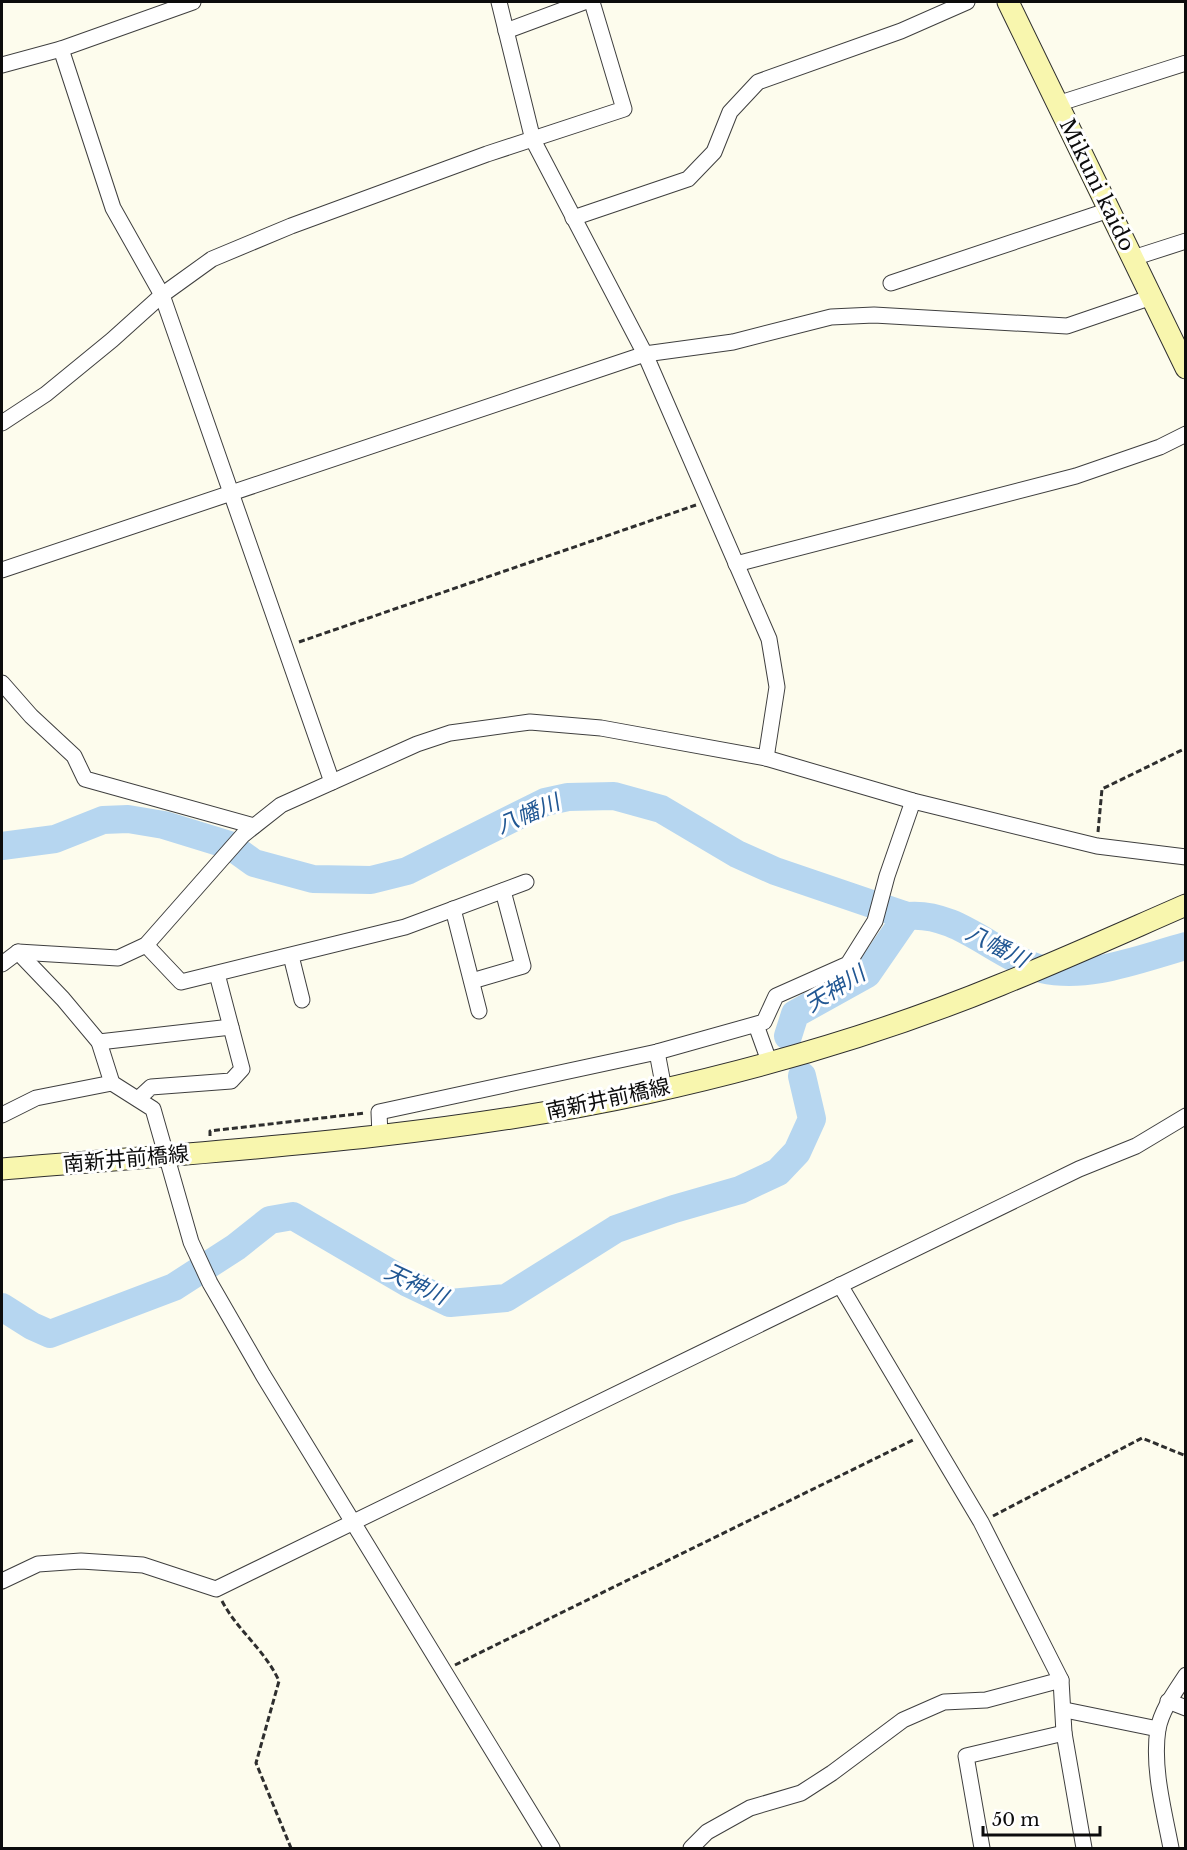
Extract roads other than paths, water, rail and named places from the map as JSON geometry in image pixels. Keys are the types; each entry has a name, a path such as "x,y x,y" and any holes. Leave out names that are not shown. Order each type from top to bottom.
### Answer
{"main road":[{"name":"Mikuni kaido","path":"1008,2 1185,368"},
{"name":"南新井前橋線","path":"2,1169 380,1136 510,1119 664,1089 769,1062 898,1022 998,986 1185,905"}],"street":[{"path":"2,65 61,49 168,5 193,2"},
{"path":"499,2 533,140 645,354 769,639 777,687 766,758"},
{"path":"506,31 584,2"},
{"path":"2,423 46,394 162,295 212,259 291,226 624,109 592,2"},
{"path":"573,218 688,179 714,152 730,112 758,82 901,31 967,2"},
{"path":"61,49 113,208 162,295 332,782"},
{"path":"1057,104 1185,63"},
{"path":"891,283 1109,210"},
{"path":"1133,258 1185,241"},
{"path":"2,570 645,354 733,342 831,317 874,315 1067,326 1152,297"},
{"path":"736,564 1076,476 1160,447 1185,434"},
{"path":"2,683 31,716 74,756 84,779 248,830"},
{"path":"2,964 18,952 118,958 146,945 248,830 281,805 417,744 450,733 530,722 601,728 766,758 914,801 1097,846 1185,857"},
{"path":"380,1136 379,1112 657,1052 764,1022 776,996 848,964 874,921 887,876 914,801"},
{"path":"146,945 182,982 405,927 525,882"},
{"path":"471,981 523,966 503,891"},
{"path":"453,909 479,1011"},
{"path":"18,952 63,999 99,1042 112,1083 153,1109 191,1242 210,1283 263,1376 552,1848"},
{"path":"291,956 302,999"},
{"path":"138,1099 151,1088 231,1081 242,1069 217,974"},
{"path":"756,1025 769,1062"},
{"path":"99,1042 231,1027"},
{"path":"657,1052 664,1089"},
{"path":"2,1115 36,1098 112,1083"},
{"path":"2,1581 38,1564 81,1561 143,1565 216,1588 1079,1169 1136,1146 1185,1116"},
{"path":"840,1284 930,1432 981,1522 1061,1680 1065,1710 1064,1732 1084,1848"},
{"path":"1171,1848 1158,1773 1158,1729 1168,1701 1185,1676"},
{"path":"692,1848 707,1832 750,1808 801,1793 903,1720 944,1702 986,1700 1061,1680"},
{"path":"1168,1701 1185,1708"},
{"path":"1065,1710 1158,1729"},
{"path":"982,1848 966,1756 1064,1732"}],"waterway":[{"name":"八幡川","path":"2,846 55,839 103,820 128,819 164,825 229,845 254,863 313,879 371,880 407,871 545,802 568,797 614,796 661,809 737,854 775,871 907,916 926,916 943,920 1025,963 1042,969 1060,972 1096,970 1186,946"},
{"name":"天神川","path":"788,1036 795,1014 867,974 907,916"},
{"name":"天神川","path":"2,1307 32,1326 50,1334 174,1287 236,1247 270,1220 293,1216 406,1282 450,1303 506,1298 616,1229 740,1190 778,1172 797,1152 812,1119 802,1076"}]}
